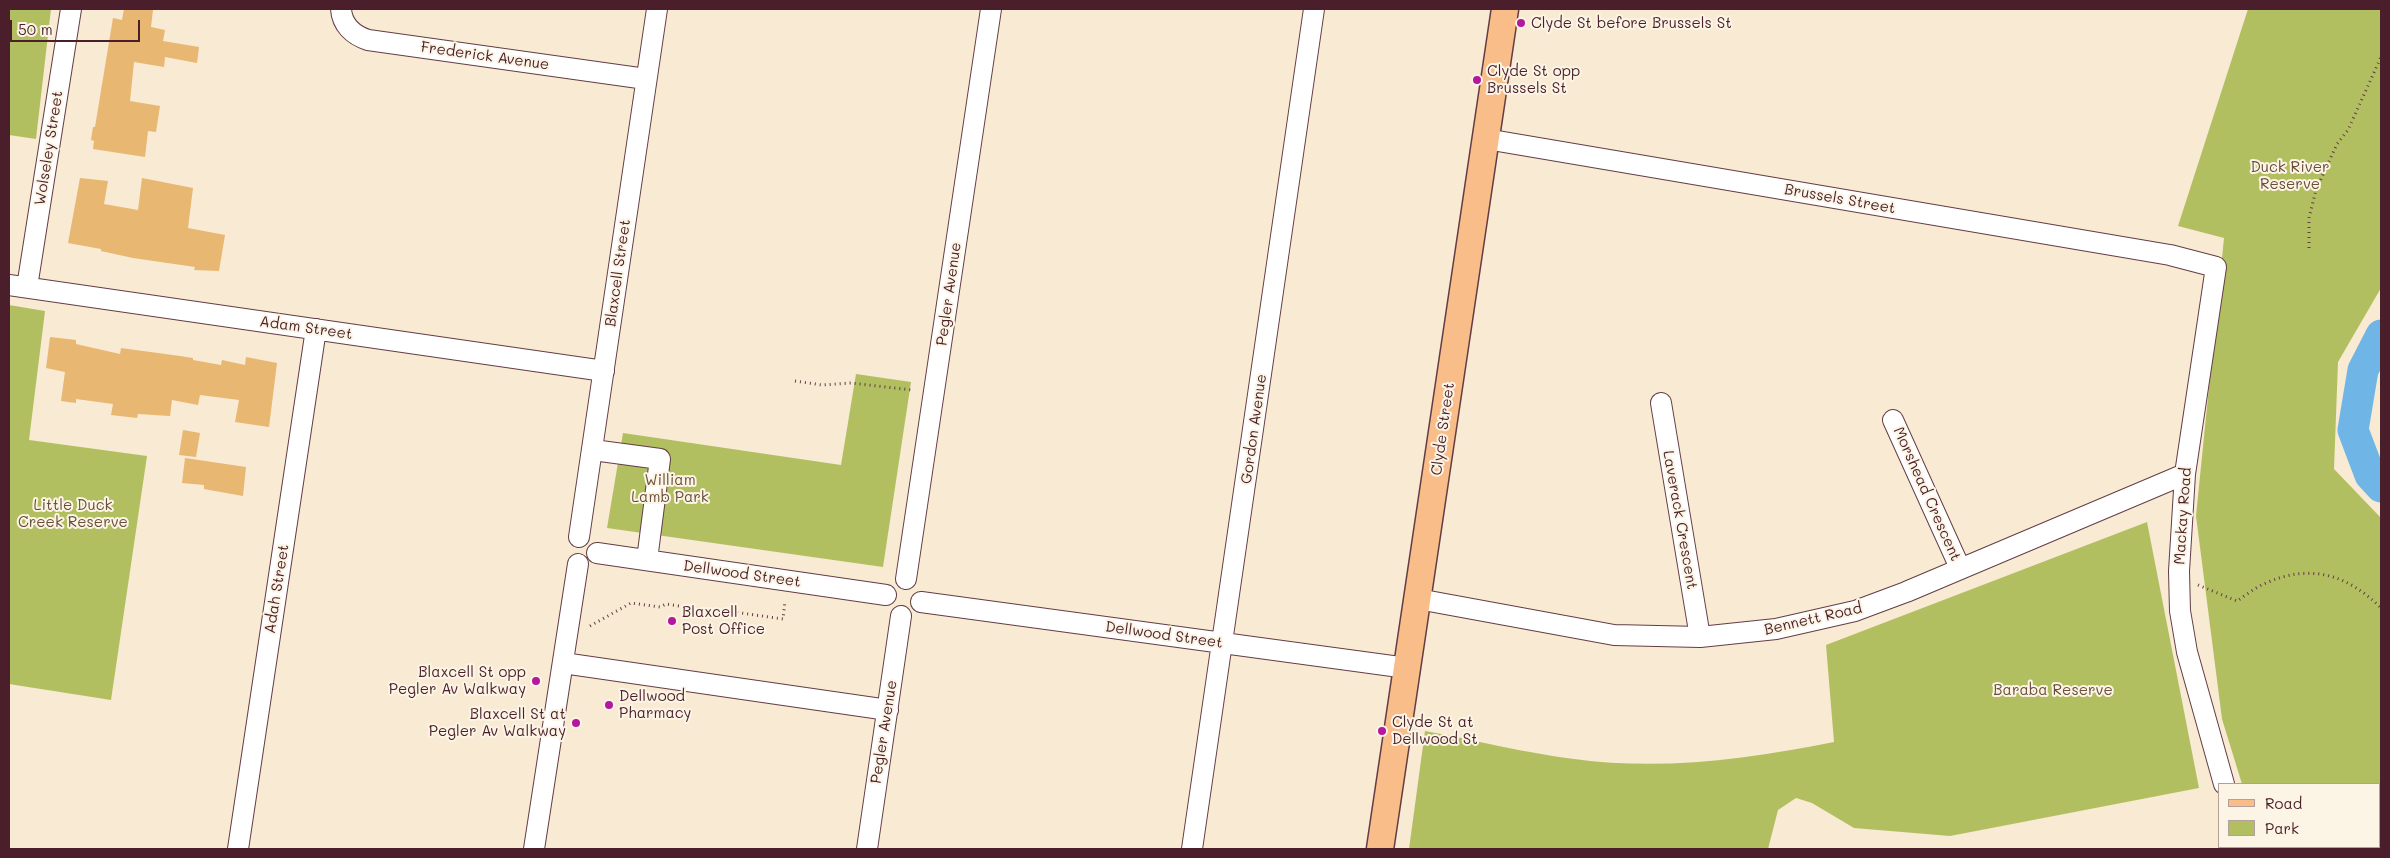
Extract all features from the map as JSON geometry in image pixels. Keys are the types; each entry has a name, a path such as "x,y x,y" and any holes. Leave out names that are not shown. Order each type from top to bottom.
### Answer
{"main road":[{"name":"Clyde Street","path":"1380,849 1505,9"}],"street":[{"name":"Wolseley Street","path":"18,286 71,9"},
{"name":"Frederick Avenue","path":"340,9 344,23 350,30 357,36 368,40 646,79"},
{"name":"Blaxcell Street","path":"579,538 657,9"},
{"name":"Pegler Avenue","path":"906,579 991,9"},
{"name":"Gordon Avenue","path":"1192,849 1314,9"},
{"name":"Brussels Street","path":"1486,139 2150,252 2194,262"},
{"name":"Mackay Road","path":"2194,262 2216,267 2185,474 2180,611 2187,652 2224,783"},
{"name":"Adam Street","path":"18,286 604,371"},
{"name":"Adah Street","path":"238,849 316,329"},
{"name":"Laverack Crescent","path":"1661,403 1700,637"},
{"name":"Morshead Crescent","path":"1893,420 1960,568"},
{"path":"593,450 660,459 647,560"},
{"name":"Bennett Road","path":"1418,599 1614,635 1700,637 1776,629 1838,615 1906,592 2185,474"},
{"path":"579,538 592,540 597,546 596,558 589,564 578,564 571,557 569,550 573,542 579,538"},
{"name":"Dellwood Street","path":"597,553 886,595"},
{"path":"534,849 578,564"},
{"path":"906,579 914,583 920,590 921,602 912,614 902,616 892,612 887,606 886,595 894,583 906,579"},
{"name":"Dellwood Street","path":"921,602 1408,668"},
{"name":"Pegler Avenue","path":"867,849 902,616"},
{"path":"563,663 888,710"}],"path":[{"path":"2309,248 2309,218 2316,190 2337,144 2348,130 2381,57"},
{"path":"795,381 822,385 851,383 912,390"},
{"path":"2180,591 2197,585 2237,601 2266,583 2295,574 2324,573 2342,579 2365,592 2381,608"},
{"path":"590,626 631,603 660,607 666,604 782,619 785,601"}],"green space":[{"path":"9,9 51,9 36,139 9,135"},
{"name":"Duck River Reserve","path":"2248,9 2381,9 2381,288 2338,362 2334,469 2381,518 2381,849 2260,848 2380,848 2380,783 2242,783 2222,719 2196,516 2224,238 2178,226"},
{"name":"Little Duck Creek Reserve","path":"9,305 45,311 29,440 147,456 111,700 9,684"},
{"name":"William Lamb Park","path":"856,374 911,382 883,567 607,528 623,433 841,465"},
{"name":"Baraba Reserve","path":"2147,522 2199,788 1950,836 1854,828 1812,803 1796,798 1778,810 1768,849 1409,849 1425,731 1574,759 1639,764 1737,758 1834,742 1826,645"}],"building":[{"path":"124,9 153,10 151,27 165,30 163,41 199,47 197,63 165,57 164,67 134,62 130,101 160,106 156,132 148,131 145,157 93,149 94,141 91,140 93,127 95,127 113,18 122,20"},
{"path":"80,178 108,181 104,204 138,210 142,178 193,188 188,228 225,235 219,271 194,270 195,267 133,258 101,251 101,249 68,243"},
{"path":"50,337 76,340 76,344 120,354 121,348 193,358 193,360 221,365 222,360 245,365 246,357 277,363 269,427 235,422 239,400 200,395 198,405 172,400 170,416 138,414 137,418 111,415 113,404 76,399 76,403 61,401 65,372 46,368"},
{"path":"183,430 200,433 196,457 179,455"},
{"path":"185,458 246,467 243,496 204,489 204,485 182,483"}],"waterway":[{"path":"2381,335 2363,370 2353,430 2370,475 2381,487"}],"place":[{"name":"Clyde St before Brussels St","path":"1521,23"},
{"name":"Clyde St opp Brussels St","path":"1477,80"},
{"name":"Blaxcell Post Office","path":"672,621"},
{"name":"Blaxcell St opp Pegler Av Walkway","path":"536,681"},
{"name":"Dellwood Pharmacy","path":"609,705"},
{"name":"Blaxcell St at Pegler Av Walkway","path":"576,723"},
{"name":"Clyde St at Dellwood St","path":"1382,731"}]}
